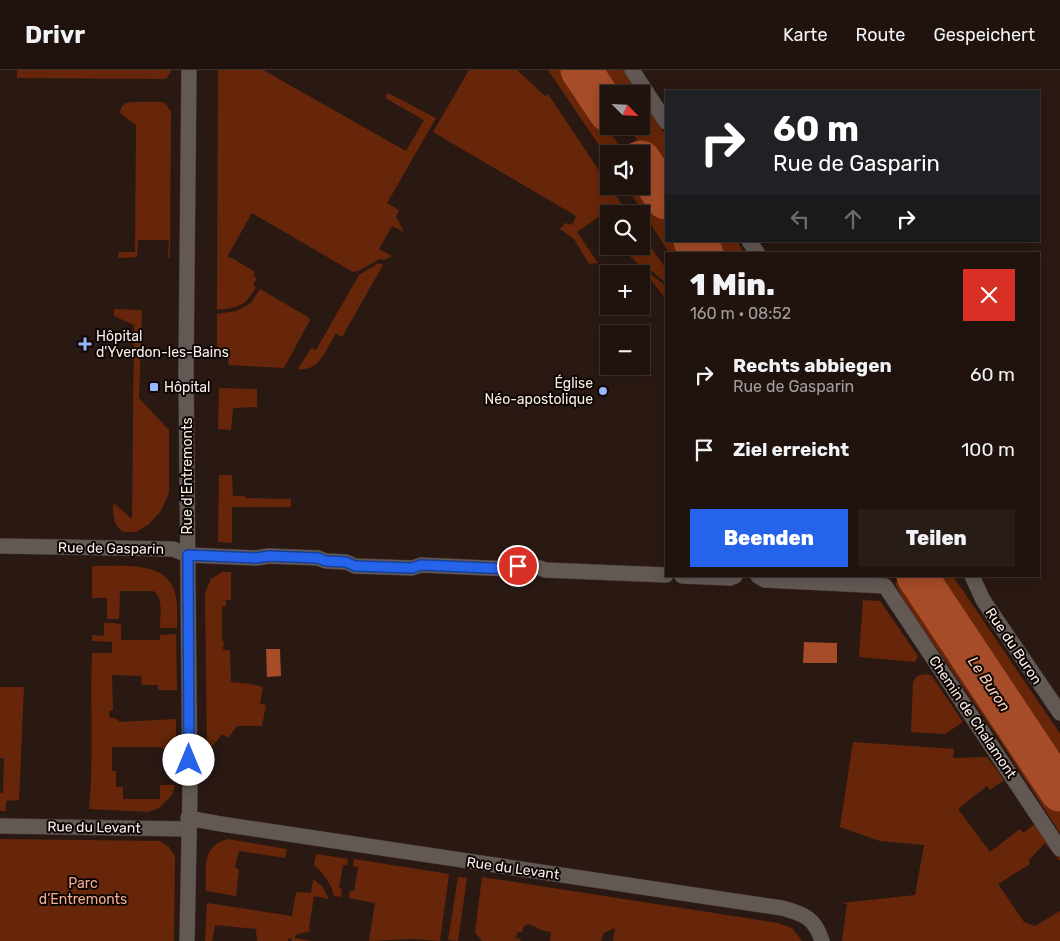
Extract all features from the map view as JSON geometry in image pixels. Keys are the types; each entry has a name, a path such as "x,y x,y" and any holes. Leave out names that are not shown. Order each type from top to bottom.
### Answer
{"street":[{"name":"Rue d'Entremonts","path":"187,941 190,792 186,363 189,70"},
{"path":"632,70 665,120"},
{"name":"Rue de Gasparin","path":"0,546 173,549 188,555 318,558 326,561 346,562 355,566 412,568 421,565 510,569 518,566 539,567 545,570 665,575"},
{"path":"706,577 732,577"},
{"name":"Chemin de Chalamont","path":"760,577 765,580 885,586 1060,849"},
{"name":"Rue du Buron","path":"972,577 983,600 1060,713"},
{"name":"Rue du Levant","path":"0,826 188,823 230,826 782,908 798,913 812,921 818,929 822,941"}],"green space":[{"path":"17,70 171,71 167,78 163,79 17,78"},
{"path":"218,70 263,70 406,151 424,120 385,98 388,93 436,118 387,203 399,210 396,217 404,232 392,226 379,249 392,256 384,260 380,259 353,272 252,213 227,257 255,272 253,276 257,278 253,285 256,287 248,299 241,305 217,310"},
{"path":"469,70 517,70 545,96 548,94 600,172 600,195 615,195 622,205 600,205 600,216 577,232 598,263 589,264 574,239 560,229 565,223 572,225 576,216 433,132"},
{"path":"548,70 568,70 600,117 600,135 612,135 619,145 600,145 600,147"},
{"path":"590,70 623,70 633,85 600,85"},
{"path":"132,102 165,103 171,112 170,258 168,257 169,240 138,240 137,257 118,258 119,252 135,252 136,125 120,113 123,105"},
{"path":"650,111 665,134 665,182 650,160 650,145 640,145 634,135 650,135"},
{"path":"650,192 665,215 665,242 684,242 691,252 669,252 650,223 650,205 638,205 632,195 650,195"},
{"path":"706,242 738,242 744,252 712,252"},
{"path":"650,246 665,268 665,282 650,270 650,265 639,265 629,255 650,255"},
{"path":"379,263 383,265 342,337 336,333 322,358 317,363 306,369 298,369 311,348 316,350 359,275"},
{"path":"650,274 665,285 665,298 650,279"},
{"path":"260,289 310,320 284,368 229,365 228,356 217,356 217,314 236,311 251,303"},
{"path":"114,309 142,310 139,398 169,430 169,493 161,511 148,525 136,532 123,532 116,524 113,513 113,505 115,504 132,519 134,325 114,316"},
{"path":"219,388 257,389 257,407 233,408 231,430 218,429"},
{"path":"219,475 232,475 233,496 291,499 291,507 232,507 232,543 218,542"},
{"path":"92,566 140,567 162,575 170,582 175,593 177,628 160,628 160,602 153,591 120,591 119,619 107,619 107,598 92,598"},
{"path":"222,572 231,572 231,600 226,600 226,606 222,606 222,641 224,641 223,650 230,650 231,682 263,687 260,704 266,705 262,726 237,726 228,738 222,734 207,753 205,593 211,579"},
{"path":"903,577 909,577 1060,805 1060,833 997,736 904,601 895,583"},
{"path":"929,577 954,577 1059,732 1060,774"},
{"path":"863,600 880,601 918,656 915,662 859,657"},
{"path":"104,623 121,625 121,640 160,640 160,635 176,634 177,690 158,690 158,685 142,685 141,676 112,675 113,710 109,711 110,718 115,718 120,722 176,719 176,749 112,747 112,771 116,771 116,787 123,787 123,799 160,799 160,785 175,785 172,795 159,808 148,812 89,809 92,653 112,653 112,642 92,641 92,635 104,636"},
{"path":"931,675 963,722 945,734 911,732 913,682 917,676"},
{"path":"0,687 24,687 19,800 6,801 6,811 0,811 0,793 3,793 4,758 0,758"},
{"path":"853,742 954,749 953,758 987,757 1004,780 990,790 987,786 958,809 990,852 1020,829 1023,833 1037,822 1060,855 1060,861 1045,843 1029,860 1030,864 998,884 1024,922 1035,926 1060,911 1060,941 842,941 847,904 842,903 915,895 924,845 880,841 840,827"},
{"name":"Parc d’Entremonts","path":"0,839 160,841 169,847 175,856 174,941 0,941"},
{"path":"228,839 287,849 285,858 239,851 235,867 239,870 236,896 206,891 206,867 209,853 219,842"},
{"path":"316,854 348,859 347,865 343,865 339,888 342,889 341,897 334,896 327,879 314,865"},
{"path":"354,859 449,874 440,941 412,939 369,941 375,903 349,898 350,891 354,891 358,867 353,866"},
{"path":"458,877 467,878 458,941 448,940"},
{"path":"482,877 778,923 792,928 802,941 613,941 615,928 604,933 601,941 550,941 551,932 528,924 524,926 522,932 518,932 515,938 521,939 520,941 482,941 475,932"},
{"path":"313,879 322,886 329,899 314,896 310,931 295,935 295,938 312,941 291,941 292,938 289,938 288,941 257,941 256,929 215,925 212,941 205,941 207,903 292,916 296,892 311,893"}],"shaded area":[{"path":"804,642 837,643 837,663 803,663"},
{"path":"266,649 280,649 281,676 267,677"}],"waterway":[{"name":"Le Buron","path":"581,70 600,98"},
{"name":"Le Buron","path":"650,175 665,197"},
{"name":"Le Buron","path":"695,242 702,252"},
{"name":"Le Buron","path":"918,577 1060,791"}],"place":[{"name":"Hôpital d'Yverdon-les-Bains","path":"85,344"},
{"name":"Hôpital","path":"154,387"},
{"name":"Église Néo-apostolique","path":"603,391"}],"route":[{"path":"189,760 188,555 318,558 326,561 346,562 355,566 412,568 421,565 510,569 518,566"}]}
